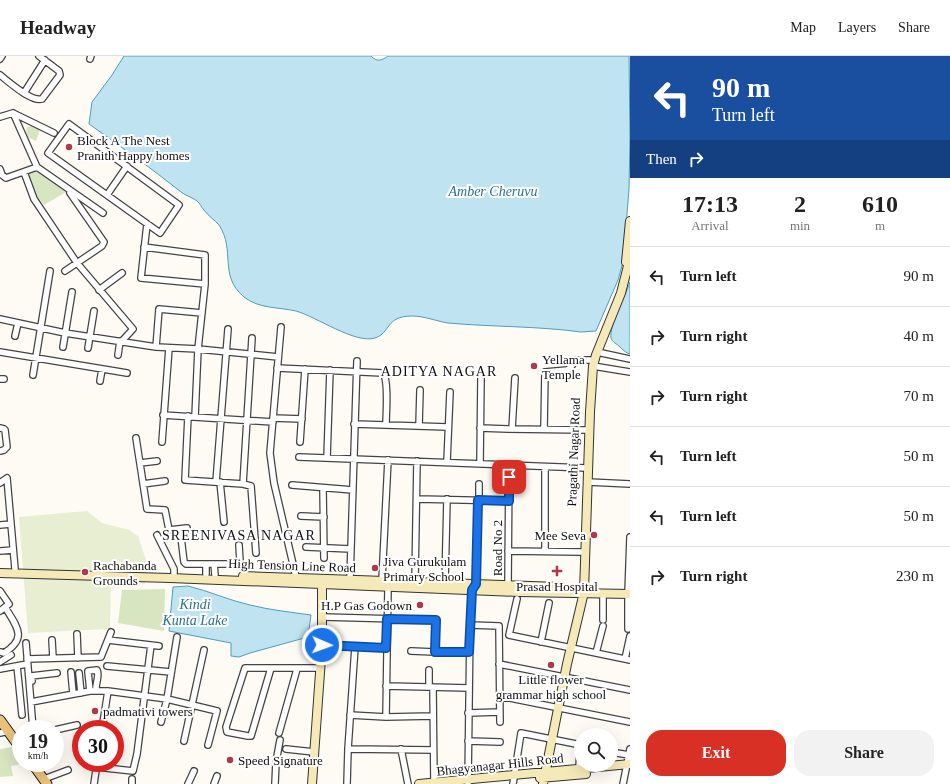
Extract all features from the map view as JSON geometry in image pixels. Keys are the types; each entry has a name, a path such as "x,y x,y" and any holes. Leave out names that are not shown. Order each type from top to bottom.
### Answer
{"main road":[{"path":"588,402 592,363 621,282 626,262 630,222"},
{"path":"592,363 621,293 630,258"},
{"name":"Pragathi Nagar Road","path":"582,590 581,552 588,402"},
{"name":"Pragathi Nagar Road","path":"544,778 564,677 566,656 582,590 588,482 588,402"},
{"name":"High Tension Line Road","path":"0,568 174,575 322,585 582,590"},
{"name":"High Tension Line Road","path":"0,573 206,574 415,581 474,587 508,585 582,590"},
{"path":"312,784 322,645 322,585"},
{"path":"582,590 629,592"},
{"path":"582,590 604,594 629,592"},
{"path":"0,720 12,737"},
{"path":"2,730 12,743"},
{"name":"Bhagyanagar Hills Road","path":"618,767 628,767"},
{"name":"Bhagyanagar Hills Road","path":"419,784 544,778 628,767"},
{"name":"Bhagyanagar Hills Road","path":"544,778 574,770"},
{"path":"36,772 44,782"},
{"path":"39,772 44,782"},
{"name":"Bhagyanagar Hills Road","path":"476,784 514,780"}],"street":[{"path":"0,75 24,93 37,100 42,100 60,75 57,68 39,56"},
{"path":"24,93 45,60"},
{"path":"13,113 37,167 103,213"},
{"path":"0,117 13,113 54,133"},
{"path":"69,124 179,205 160,233 107,196 48,153 69,124"},
{"path":"107,196 127,166"},
{"path":"0,169 2,176 6,178 37,167"},
{"path":"24,172 34,199 77,263 133,329 121,341 118,355"},
{"path":"65,271 102,246 104,242 68,190"},
{"path":"147,224 141,278 205,284"},
{"path":"144,247 206,255 205,284 198,349 196,417"},
{"path":"33,375 50,271"},
{"path":"99,290 122,273"},
{"path":"63,347 72,292"},
{"path":"156,347 159,309 202,313"},
{"path":"88,348 94,311"},
{"path":"0,319 65,333 156,347 198,349 278,357"},
{"path":"15,336 18,323"},
{"path":"281,327 270,453 274,483 296,577"},
{"path":"224,522 218,482 228,328"},
{"path":"242,484 252,338"},
{"path":"162,442 169,348"},
{"path":"0,352 126,373"},
{"path":"597,352 630,359"},
{"path":"544,429 545,372 567,370 576,360 630,372"},
{"path":"350,579 357,361"},
{"path":"278,368 382,373 385,375 386,425"},
{"path":"100,381 102,369"},
{"path":"300,442 305,369"},
{"path":"327,458 330,370"},
{"path":"480,464 482,377"},
{"path":"512,429 515,378"},
{"path":"419,426 420,390"},
{"path":"447,462 450,392"},
{"path":"163,415 247,420 302,419"},
{"path":"188,416 184,480 251,486 256,553"},
{"path":"354,424 448,427"},
{"path":"0,428 5,430 7,447 0,451"},
{"path":"480,428 586,430"},
{"path":"136,438 147,509 165,510 168,529 187,528"},
{"path":"299,457 586,468"},
{"path":"382,580 388,460"},
{"path":"140,463 157,461"},
{"path":"415,581 417,461"},
{"name":"Road No 2","path":"508,585 509,464"},
{"path":"545,467 545,551"},
{"path":"0,483 7,478 15,569"},
{"path":"143,484 165,481"},
{"path":"588,482 630,484"},
{"path":"468,782 469,652 479,484"},
{"path":"292,485 353,490"},
{"path":"323,488 324,558"},
{"path":"417,499 509,501"},
{"path":"445,583 447,500"},
{"path":"301,516 324,517"},
{"path":"0,525 11,524"},
{"path":"180,529 185,563 239,564 239,545"},
{"path":"157,535 166,551 174,575"},
{"path":"628,629 630,537"},
{"path":"306,547 351,549"},
{"path":"0,551 14,550"},
{"path":"508,551 581,552"},
{"path":"206,564 206,574"},
{"path":"214,564 215,575"},
{"path":"386,717 388,587"},
{"path":"0,591 9,604 0,611"},
{"path":"596,653 603,623 604,594"},
{"path":"517,599 509,635 628,659 630,636"},
{"path":"541,642 549,603"},
{"path":"0,652 4,653 14,647 18,641 18,629 5,607"},
{"path":"322,617 436,620 435,652"},
{"path":"470,625 499,626 500,722"},
{"path":"0,669 17,666 27,662 53,658 101,657 111,632"},
{"path":"77,634 78,658"},
{"path":"161,722 167,700 178,637"},
{"path":"52,640 53,658"},
{"path":"108,640 159,646"},
{"path":"26,643 32,720"},
{"path":"124,770 133,771 137,754 151,645"},
{"path":"322,645 386,648"},
{"path":"347,784 355,647"},
{"path":"184,741 204,650"},
{"path":"411,651 469,652"},
{"path":"0,662 11,655"},
{"path":"499,664 630,690"},
{"path":"17,666 22,714"},
{"path":"107,666 171,672"},
{"path":"271,668 251,736 227,732 226,727 245,669 271,668 297,669 320,668"},
{"path":"279,733 297,669"},
{"path":"429,670 433,716 434,783"},
{"path":"71,672 74,694"},
{"path":"28,681 32,681 31,676 57,673"},
{"path":"79,673 81,693"},
{"path":"386,686 469,688"},
{"path":"31,702 93,691 108,691 167,700 217,711 208,746"},
{"path":"103,720 108,691"},
{"path":"499,696 630,722"},
{"path":"468,712 500,712"},
{"path":"350,715 386,717 433,716"},
{"path":"514,780 521,733 574,744"},
{"path":"275,784 276,762 280,740"},
{"path":"468,741 500,742"},
{"path":"286,749 314,752"},
{"path":"348,749 433,750"},
{"path":"401,749 408,784"},
{"path":"618,752 629,752 628,767 623,784"},
{"path":"44,782 68,770"},
{"path":"188,784 194,771"},
{"path":"94,784 96,772"},
{"path":"214,784 217,776"}],"green space":[{"path":"32,126 40,130 36,141 29,138 26,132 27,127"},
{"path":"37,169 66,192 44,205 37,197 28,175"},
{"name":"Rachabanda Grounds","path":"87,511 102,523 129,530 138,536 147,563 145,584 111,582 110,628 108,629 28,633 19,517"},
{"path":"165,589 164,631 118,623 122,590"},
{"path":"12,747 11,766 13,776 0,777 0,749"}],"water":[{"name":"Amber Cheruvu","path":"124,56 371,56 379,60 388,56 629,56 629,189 623,262 618,280 596,331 581,332 448,323 412,316 397,319 389,325 380,336 367,339 347,334 296,311 263,306 250,301 236,289 232,280 229,271 224,235 219,225 193,198 183,193 89,124 92,102"},
{"path":"630,282 630,354 613,342 611,333 615,318"},
{"name":"Kindi Kunta Lake","path":"188,586 250,605 273,610 311,615 308,637 239,657 231,656 231,643 169,631 173,587"}],"place":[{"name":"Block A The Nest Pranith Happy homes","path":"69,147"},
{"name":"Yellama Temple","path":"534,366"},
{"name":"Mee Seva","path":"594,535"},
{"name":"Jiva Gurukulam Primary School","path":"375,568"},
{"name":"Prasad Hospital","path":"557,571"},
{"name":"Rachabanda Grounds","path":"85,572"},
{"name":"H.P Gas Godown","path":"420,605"},
{"name":"Little flower grammar high school","path":"551,665"},
{"name":"padmativi towers","path":"95,711"},
{"name":"Speed Signature","path":"230,760"}],"district":[{"name":"ADITYA NAGAR","path":"439,371"},
{"name":"SREENIVASA NAGAR","path":"239,535"}],"route":[{"path":"322,645 386,648 387,619 436,620 435,652 469,652 472,590 476,584 478,500 509,501 509,477"}]}
